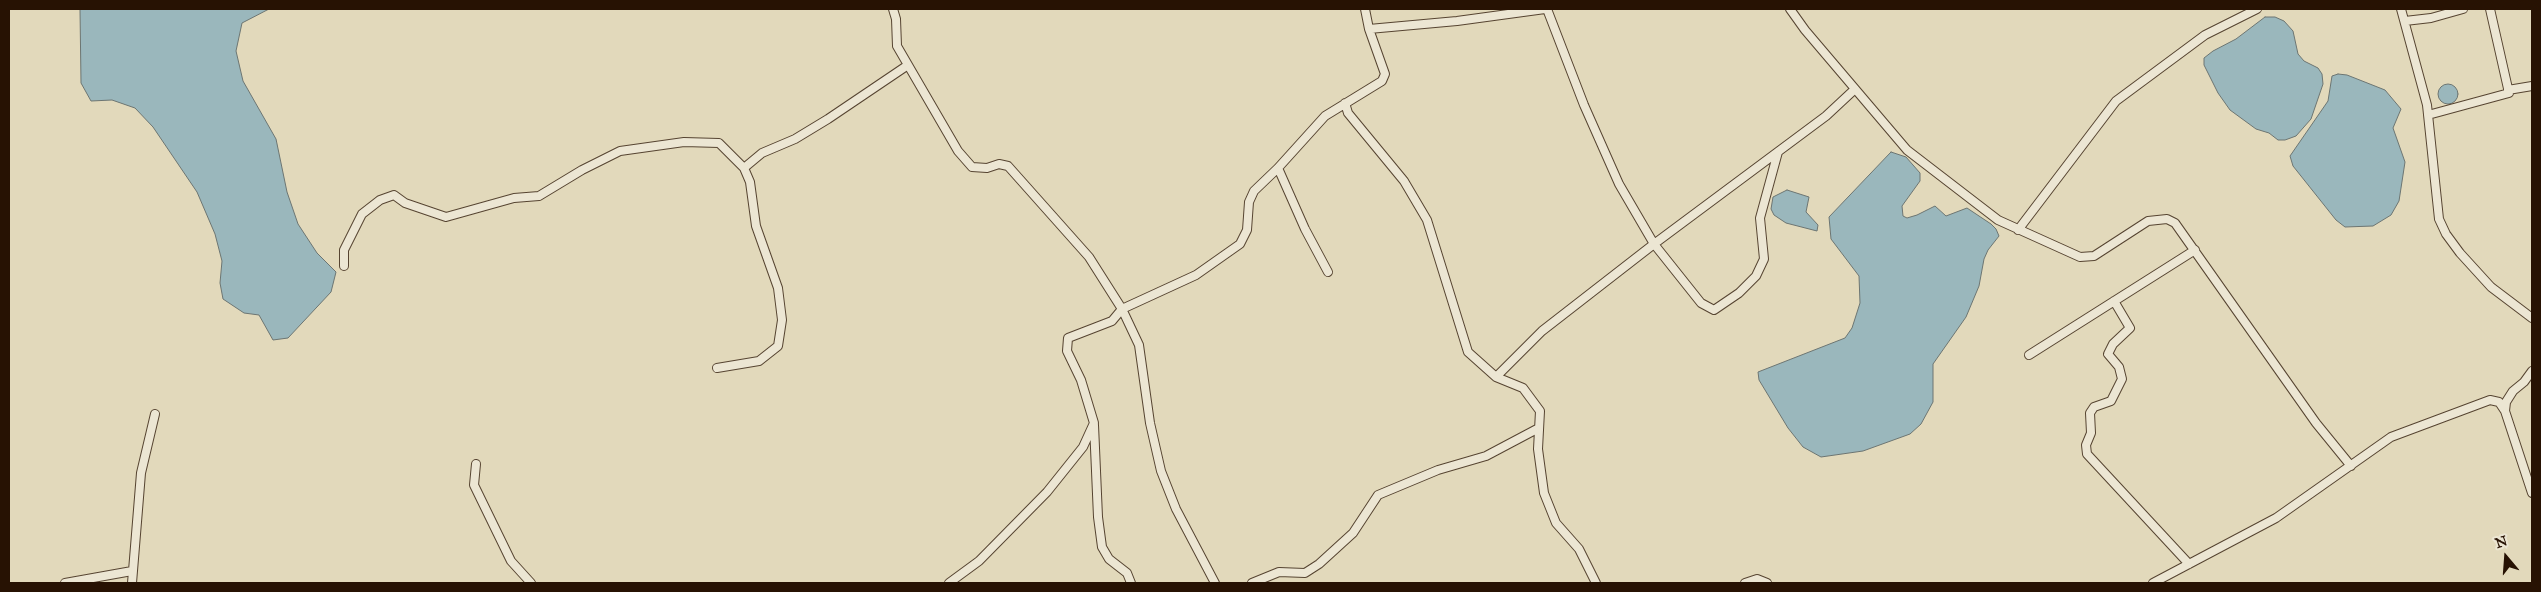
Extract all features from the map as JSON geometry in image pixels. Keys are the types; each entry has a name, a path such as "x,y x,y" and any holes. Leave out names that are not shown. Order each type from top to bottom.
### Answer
{"street":[{"path":"893,9 896,19 897,46 958,151 972,167 987,168 998,164 1008,166 1090,257 1122,309 1139,345 1150,423 1161,471 1176,509 1215,583"},
{"path":"1131,583 1127,573 1109,559 1102,547 1098,517 1094,423 1081,380 1067,351 1068,338 1112,321 1122,309 1196,275 1240,244 1247,230 1249,202 1254,191 1278,168 1325,116 1374,88 1382,81 1385,74 1369,29 1365,9"},
{"path":"1369,29 1457,21 1546,9 1584,105 1615,176 1654,244 1701,303 1714,310 1739,293 1756,276 1764,259 1760,218 1778,152"},
{"path":"1790,9 1907,150 1998,220 2080,257 2094,256 2148,221 2167,219 2175,223 2316,423 2351,466"},
{"path":"2018,230 2116,101 2205,35 2257,9"},
{"path":"2401,9 2428,115 2436,180 2436,207 2446,234 2491,287 2532,318"},
{"path":"2405,21 2431,18 2463,9"},
{"path":"2428,115 2509,93 2490,9"},
{"path":"744,168 762,153 795,139 908,65"},
{"path":"2508,90 2532,86"},
{"path":"1496,377 1542,331 1654,244 1826,116 1855,89"},
{"path":"1345,103 1348,113 1404,181 1427,220 1468,352 1496,377 1523,388 1540,411 1537,429 1544,494 1556,523 1578,549 1596,583"},
{"path":"344,266 344,250 362,214 380,200 394,195 406,202 446,217 514,198 540,196 582,170 620,151 684,142 719,143 744,168 750,182 756,226 778,288 782,320 778,346 759,361 717,368"},
{"path":"1278,168 1305,229 1328,272"},
{"path":"2029,355 2195,250"},
{"path":"2114,301 2130,328 2113,344 2108,354 2119,367 2122,378 2111,401 2094,407 2090,413 2092,433 2086,445 2087,454 2189,564"},
{"path":"2505,411 2506,402 2532,371"},
{"path":"2153,583 2276,518 2391,437 2490,400 2499,402 2505,411 2532,493"},
{"path":"132,583 141,473 155,414"},
{"path":"949,583 979,561 1047,492 1083,447 1094,423"},
{"path":"1252,583 1279,572 1305,573 1319,564 1353,533 1378,495 1438,470 1486,456 1537,429"},
{"path":"476,464 474,485 511,561 530,583"},
{"path":"65,583 132,570"},
{"path":"1745,583 1757,579 1767,583"}],"water":[{"path":"80,9 269,9 242,23 236,51 243,81 276,139 287,192 298,224 317,253 336,272 331,292 288,338 273,340 259,315 244,313 223,299 220,283 222,261 215,234 197,192 153,127 135,108 112,100 91,101 81,83"},
{"path":"2265,17 2275,17 2284,21 2293,31 2298,54 2304,61 2318,68 2322,74 2323,84 2311,119 2296,136 2285,140 2278,140 2269,133 2256,129 2230,110 2218,93 2204,65 2204,58 2236,39"},
{"path":"2338,74 2347,75 2385,90 2401,109 2393,128 2405,162 2399,201 2391,215 2373,226 2345,227 2336,220 2293,166 2290,156 2328,101 2332,76"},
{"path":"2448,84 2455,87 2458,94 2455,101 2448,104 2441,101 2438,94 2441,87"},
{"path":"1891,152 1906,157 1920,173 1920,181 1902,206 1903,216 1907,218 1917,215 1935,206 1946,216 1967,208 1991,224 1999,236 1988,250 1984,259 1979,286 1966,317 1933,364 1933,402 1921,424 1910,434 1863,451 1821,457 1803,447 1788,428 1759,380 1758,372 1845,338 1852,328 1860,303 1859,276 1831,239 1829,217"},
{"path":"1787,190 1809,197 1806,212 1818,225 1817,231 1786,223 1774,215 1771,209 1773,197"}]}
